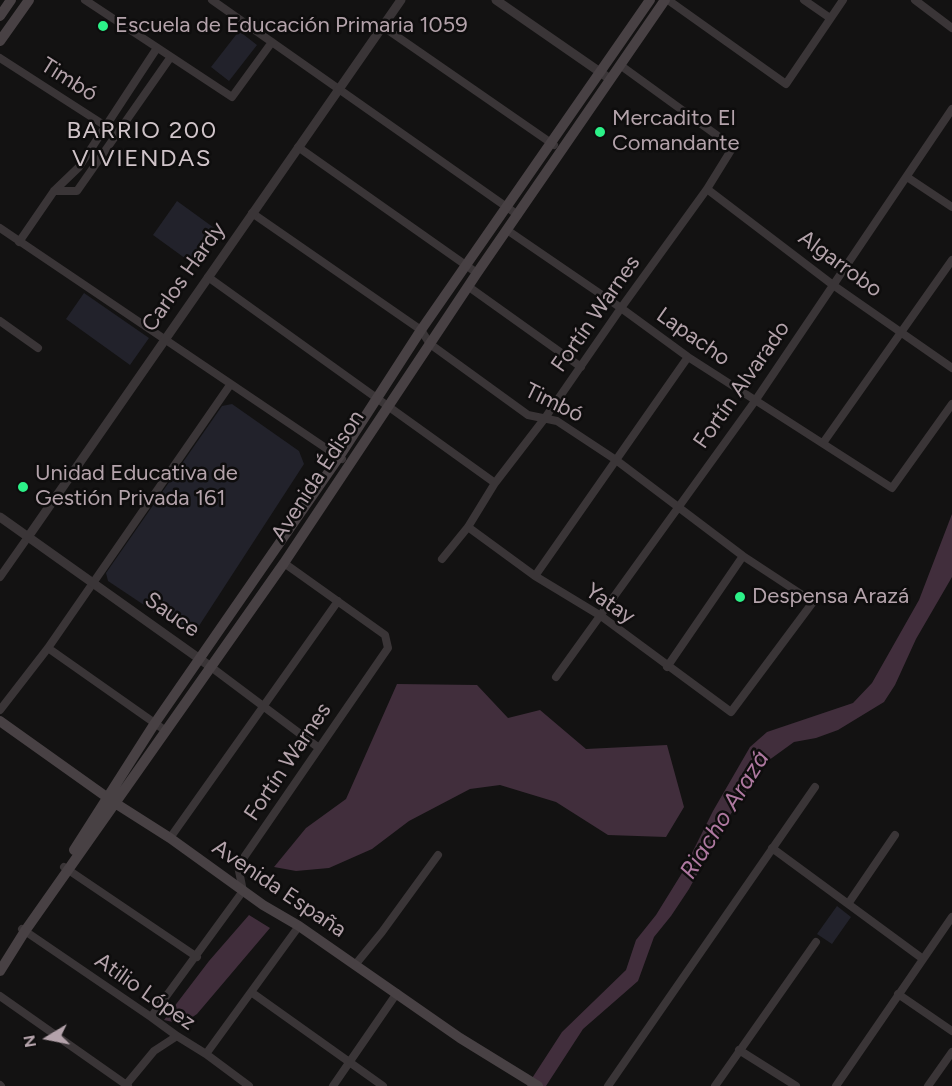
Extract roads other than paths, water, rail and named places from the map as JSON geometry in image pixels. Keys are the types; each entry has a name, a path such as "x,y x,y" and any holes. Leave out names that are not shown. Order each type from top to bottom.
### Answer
{"main road":[{"path":"0,16 11,0"},
{"path":"0,41 29,0"},
{"name":"Avenida Édison","path":"0,960 67,868 111,800 155,723 339,457 421,330 550,143 606,76 620,65 666,0"},
{"name":"Avenida Édison","path":"111,800 166,730 284,563 387,406 562,151 606,76 645,2"},
{"name":"Avenida España","path":"0,721 263,905 299,926 460,1038 538,1086"},
{"name":"Avenida Édison","path":"0,970 23,930"}],"street":[{"path":"86,0 232,97 272,42"},
{"path":"212,0 518,215"},
{"name":"Carlos Hardy","path":"0,577 400,0"},
{"path":"496,0 606,76"},
{"path":"666,0 786,84 843,0"},
{"path":"804,0 830,18"},
{"path":"915,0 952,28"},
{"path":"645,2 655,13"},
{"path":"382,26 562,151"},
{"path":"19,242 54,191 80,168 157,48"},
{"path":"54,191 77,191 170,57"},
{"name":"Timbó","path":"0,58 118,134"},
{"name":"Fortín Warnes","path":"442,559 468,527 495,483 545,418 707,189 734,147 620,65"},
{"name":"Fortín Alvarado","path":"556,677 755,401 952,109"},
{"path":"298,147 477,273"},
{"path":"907,177 952,207"},
{"name":"Algarrobo","path":"707,189 833,285 952,368"},
{"name":"Timbó","path":"252,213 421,330 430,344 528,415 557,421 616,460 743,556 813,602 731,712"},
{"path":"0,228 350,465"},
{"name":"Lapacho","path":"507,231 621,308 688,357 892,488 952,404"},
{"path":"823,442 952,260"},
{"path":"208,277 495,483"},
{"path":"469,286 580,367"},
{"path":"0,321 38,348"},
{"path":"535,576 688,357"},
{"path":"0,710 48,648 230,385"},
{"name":"Sauce","path":"0,517 199,658 320,748"},
{"name":"Yatay","path":"468,527 535,576 601,616 731,712"},
{"path":"668,667 743,556"},
{"path":"170,838 338,602 284,563"},
{"name":"Fortín Warnes","path":"243,891 238,866 388,648 385,635 338,602"},
{"path":"48,648 166,730"},
{"path":"608,1086 815,787"},
{"path":"848,904 895,835"},
{"path":"772,848 923,959"},
{"path":"355,964 382,932 438,855"},
{"path":"67,868 197,957"},
{"path":"152,1017 243,891"},
{"path":"836,1086 952,917"},
{"path":"206,1054 299,926"},
{"name":"Atilio López","path":"23,930 206,1054 249,1086"},
{"path":"715,1086 816,942"},
{"path":"251,992 383,1086"},
{"path":"333,1086 397,993"},
{"path":"898,994 952,1031"},
{"path":"0,996 126,1085 154,1051 177,1036"},
{"path":"739,1050 796,1086"},
{"path":"928,1086 952,1052"}],"water":[{"name":"Riacho Arazá","path":"952,514 952,577 916,639 895,685 884,702 838,730 816,738 794,742 765,763 726,821 689,889 654,937 638,981 583,1029 546,1086 527,1086 562,1032 626,970 636,940 656,915 682,873 713,811 750,747 767,732 853,703 872,683 919,600"},
{"path":"397,684 477,685 508,718 540,710 586,749 667,745 684,807 666,837 608,835 556,802 500,785 470,789 409,821 372,849 329,868 296,871 274,867 306,828 346,799"},
{"path":"249,915 270,928 197,1014 182,1024 164,1020 209,961"}],"place":[{"name":"Escuela de Educación Primaria 1059","path":"103,26"},
{"name":"Mercadito El Comandante","path":"600,132"},
{"name":"Unidad Educativa de Gestión Privada 161","path":"23,487"},
{"name":"Despensa Arazá","path":"740,597"}],"district":[{"name":"BARRIO 200 VIVIENDAS","path":"142,145"}]}
